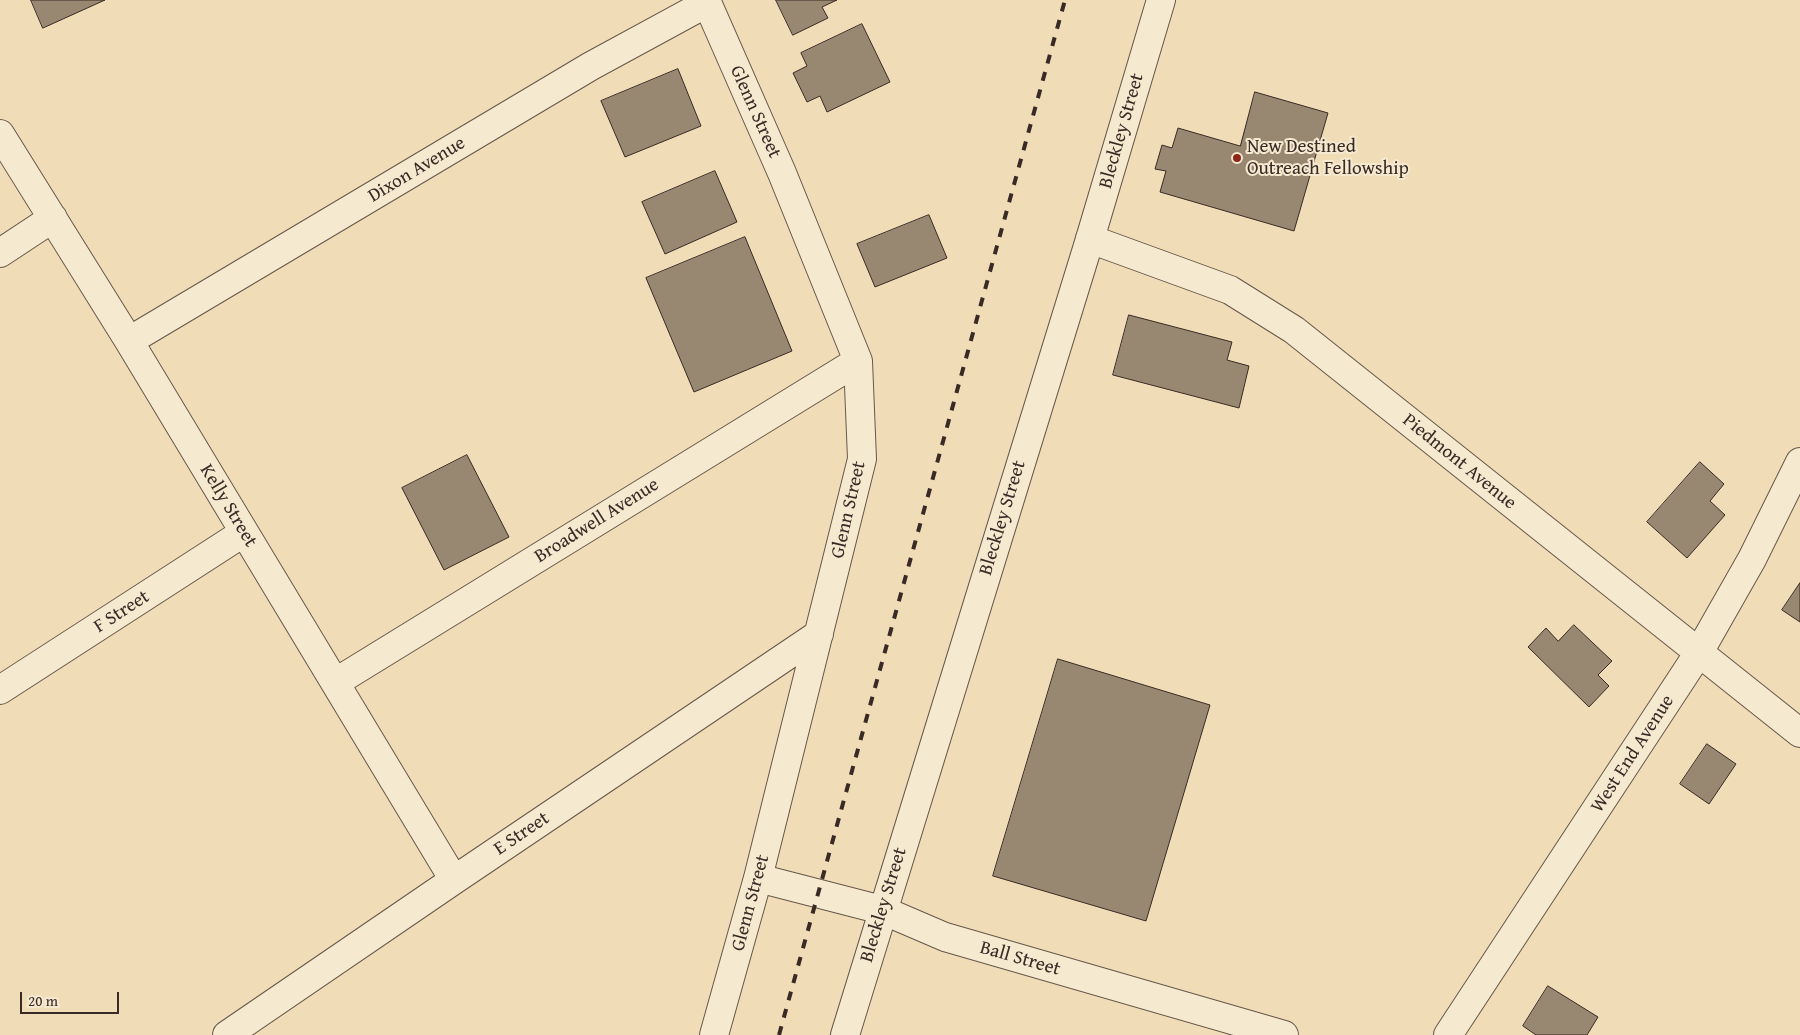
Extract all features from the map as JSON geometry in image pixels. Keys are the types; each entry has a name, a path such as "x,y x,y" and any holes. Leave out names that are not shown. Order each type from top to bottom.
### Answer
{"street":[{"name":"Bleckley Street","path":"845,1035 1090,240 1161,0"},
{"name":"Dixon Avenue","path":"129,341 591,66 707,1"},
{"name":"Glenn Street","path":"707,1 782,173 858,361 862,460 758,878 714,1035"},
{"name":"Kelly Street","path":"0,134 129,341 243,533 336,682 454,880"},
{"path":"0,253 53,218"},
{"name":"Piedmont Avenue","path":"1090,240 1230,290 1294,330 1800,734"},
{"name":"Broadwell Avenue","path":"336,682 858,361"},
{"name":"West End Avenue","path":"1448,1035 1698,654 1752,560 1800,462"},
{"name":"F Street","path":"0,690 243,533"},
{"name":"E Street","path":"226,1035 819,634"},
{"name":"Ball Street","path":"758,878 882,910 945,937 1284,1035"}],"building":[{"path":"31,0 105,0 43,28"},
{"path":"776,0 837,0 822,7 828,18 793,35"},
{"path":"862,24 890,82 827,112 820,96 807,102 793,73 807,66 801,53"},
{"path":"678,69 701,126 625,157 601,101"},
{"name":"New Destined Outreach Fellowship","path":"1255,92 1328,113 1294,231 1160,192 1166,171 1155,169 1162,145 1172,148 1178,128 1240,146"},
{"path":"715,171 737,222 665,254 642,202"},
{"path":"929,215 947,258 875,287 857,244"},
{"path":"745,237 792,351 694,392 646,278"},
{"path":"1129,315 1232,342 1227,360 1249,366 1239,408 1113,375"},
{"path":"467,455 509,537 444,570 402,488"},
{"path":"1700,462 1724,484 1710,501 1725,515 1687,558 1647,522"},
{"path":"1800,583 1800,622 1782,610"},
{"path":"1574,625 1612,661 1598,675 1609,686 1589,707 1528,647 1546,628 1558,641"},
{"path":"1058,659 1210,705 1146,921 993,876"},
{"path":"1707,744 1736,764 1709,804 1680,784"},
{"path":"1548,986 1598,1017 1587,1035 1536,1035 1523,1026"}],"railway":[{"path":"779,1035 1065,0"}],"place":[{"name":"New Destined Outreach Fellowship","path":"1237,158"}]}
